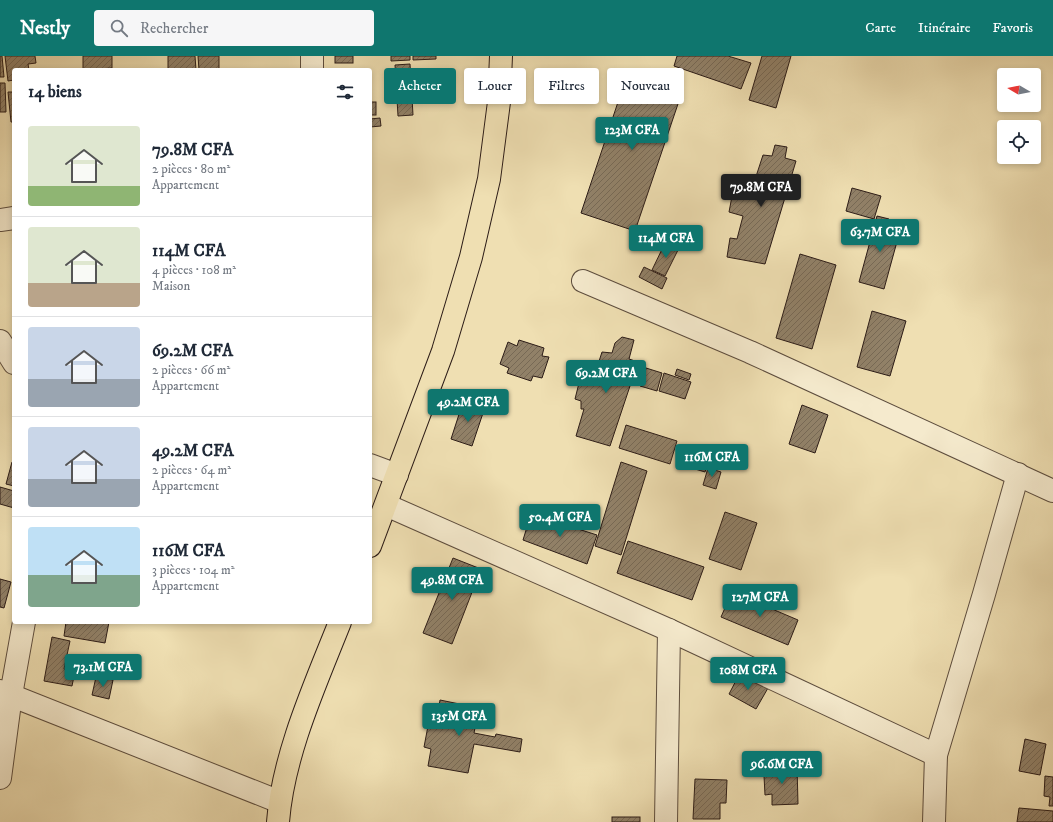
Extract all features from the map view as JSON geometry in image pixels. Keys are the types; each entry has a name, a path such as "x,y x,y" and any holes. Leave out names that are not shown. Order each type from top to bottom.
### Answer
{"main road":[{"path":"372,541 443,351 471,257 489,179 499,102 501,56"},
{"path":"279,812 292,749 339,624"}],"street":[{"path":"312,56 312,68"},
{"path":"0,220 12,218"},
{"path":"583,281 750,352 1053,491"},
{"path":"0,341 12,360"},
{"path":"0,368 12,371"},
{"path":"372,466 397,475"},
{"path":"934,822 936,755 1018,474"},
{"path":"386,505 669,630 936,755"},
{"path":"0,778 6,693 23,624"},
{"path":"666,822 669,630"},
{"path":"6,693 279,812"}],"building":[{"path":"0,56 2,56 4,77 0,77"},
{"path":"5,56 35,56 36,63 28,64 29,68 12,68 12,80 8,81"},
{"path":"83,56 112,56 112,68 83,68"},
{"path":"168,56 195,56 196,68 168,68"},
{"path":"198,56 219,56 219,68 199,68"},
{"path":"335,56 353,56 353,63 335,63"},
{"path":"391,56 410,56 410,60 391,61"},
{"path":"413,56 436,56 436,59 413,60"},
{"path":"677,56 728,56 751,63 741,89 684,69 684,68 674,66"},
{"path":"762,56 791,56 776,108 749,100"},
{"path":"410,64 410,68 395,68 395,65"},
{"path":"0,83 5,83 6,112 0,112"},
{"path":"8,92 12,92 11,122"},
{"path":"372,102 376,102 376,115 372,115"},
{"path":"397,104 412,104 413,115 398,116"},
{"path":"617,104 678,104 635,231 581,213"},
{"path":"380,118 381,126 372,127 372,119"},
{"path":"775,145 787,147 785,158 796,161 765,264 727,257 730,238 737,239 743,216 729,212 733,191 750,195 763,155 772,156"},
{"path":"852,188 881,196 874,219 846,211"},
{"path":"877,216 889,219 887,223 901,227 884,289 859,282"},
{"path":"666,241 679,248 665,276 652,270"},
{"path":"800,254 836,265 812,349 776,338"},
{"path":"644,267 667,278 662,289 639,277"},
{"path":"872,311 906,321 890,376 857,367"},
{"path":"622,337 634,340 629,359 638,362 610,446 576,436 584,409 581,409 581,401 575,399 580,379 593,380 602,352 612,353 615,343"},
{"path":"519,340 544,348 542,356 549,357 542,378 533,376 531,381 507,373 509,368 500,364 508,342 517,346"},
{"path":"646,368 662,373 657,391 640,386"},
{"path":"677,369 691,374 689,380 675,375"},
{"path":"664,373 691,382 685,399 659,391"},
{"path":"464,399 485,407 472,446 451,439"},
{"path":"802,405 828,415 815,453 789,444"},
{"path":"626,425 677,441 670,464 619,448"},
{"path":"700,453 710,456 705,472 695,469"},
{"path":"12,462 12,486 6,484"},
{"path":"621,462 647,471 621,555 595,546"},
{"path":"708,468 721,472 716,489 703,485"},
{"path":"0,487 12,490 12,507 0,504"},
{"path":"725,512 757,523 741,570 709,559"},
{"path":"531,514 597,535 587,564 523,540"},
{"path":"628,541 704,567 692,600 617,573"},
{"path":"453,558 481,569 452,644 423,633"},
{"path":"0,579 11,582 4,608 0,607"},
{"path":"732,592 798,620 788,645 721,617"},
{"path":"66,624 109,624 105,643 64,636"},
{"path":"52,637 70,641 64,669 75,671 72,686 44,681"},
{"path":"740,673 768,688 756,709 729,694"},
{"path":"96,677 113,680 109,699 92,695"},
{"path":"440,700 479,708 474,733 495,737 496,734 522,739 520,752 474,744 468,773 428,766 431,749 424,747 432,705 439,706"},
{"path":"1025,739 1046,744 1040,775 1019,771"},
{"path":"797,766 798,804 772,805 772,794 765,795 764,776 770,776 770,767"},
{"path":"1045,776 1053,777 1053,806 1049,806 1050,797 1044,796"},
{"path":"695,779 727,780 726,803 720,803 720,819 693,819"},
{"path":"1019,808 1053,811 1053,822 1017,822"},
{"path":"612,817 640,817 640,822 612,822"}]}
